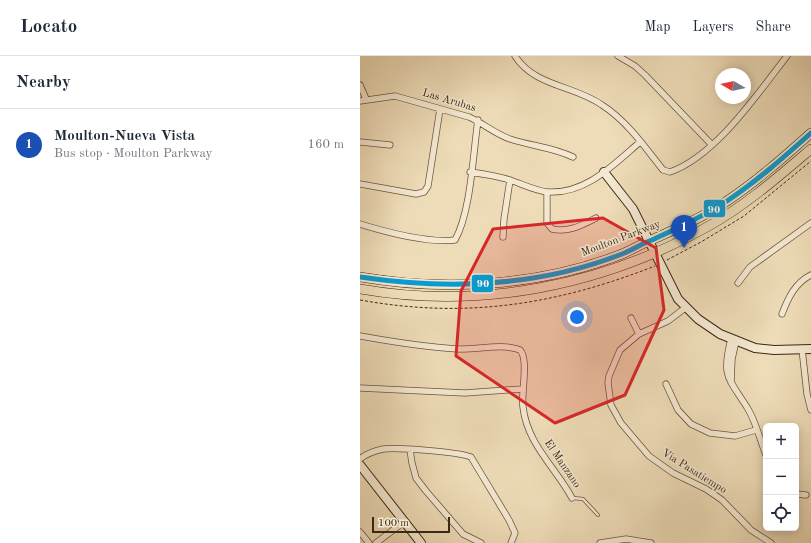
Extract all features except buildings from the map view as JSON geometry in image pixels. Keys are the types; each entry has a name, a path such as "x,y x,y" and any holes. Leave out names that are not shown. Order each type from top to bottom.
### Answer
{"main road":[{"name":"Moulton Parkway","path":"360,277 424,285 507,281 566,271 594,264 622,254 679,229 727,201 757,179 811,133"},
{"path":"360,289 395,294 436,296 522,291 594,275 634,262 708,226 731,212 772,182 811,149"}],"street":[{"path":"515,56 535,77 546,82 572,89 603,105 630,128 666,172 673,171 712,145 727,130 787,56"},
{"path":"618,56 635,66 645,75 712,145"},
{"path":"360,84 366,99"},
{"name":"Las Arubas","path":"360,101 396,96 478,120 503,137 557,150 573,157"},
{"path":"360,184 416,194 424,192 428,186 440,109"},
{"path":"360,224 385,232 434,239 455,240 460,231 465,211 478,120"},
{"path":"360,142 390,145"},
{"path":"470,172 510,180 547,192 569,191 581,187 604,172 640,142"},
{"path":"604,172 634,209 669,284 686,308 710,328 733,340 755,348 811,349"},
{"path":"503,237 504,219 510,180"},
{"path":"547,192 547,222 552,230 559,231 579,226 596,218"},
{"path":"738,282 750,267 811,223"},
{"path":"782,314 790,293 811,275"},
{"name":"Via Pasatiempo","path":"686,308 668,321 639,334 620,350 610,370 608,383 609,393 615,414 649,456 673,473 706,489 722,500 751,530 771,543"},
{"path":"631,318 639,334"},
{"name":"El Manzano","path":"360,336 406,344 459,349 510,348 520,350 524,357 522,389 523,407 526,420 540,452 572,498"},
{"path":"733,340 729,365 731,382 749,410 763,448"},
{"path":"802,349 811,410"},
{"path":"666,384 678,410 691,424 710,433 735,436 756,430"},
{"path":"360,388 466,393 522,389"},
{"path":"360,459 368,453 384,449 457,453 471,456 509,520 515,533 511,543"},
{"path":"410,450 416,478 463,534 481,543"},
{"path":"360,465 421,543"},
{"path":"799,494 806,495"},
{"path":"376,543 405,521"},
{"path":"360,532 369,543"},
{"path":"603,543 626,539 651,543"}],"lane":[{"path":"572,498 583,499 598,515"}],"highlighted area":[{"path":"603,218 656,248 664,310 625,395 555,423 456,356 461,291 493,229"}],"transit line":[{"name":"90","path":"360,277 426,284 492,283 558,273 590,265 626,252 718,207 760,177 811,133"}],"place":[{"name":"Moulton-Nueva Vista","path":"684,248"}]}
